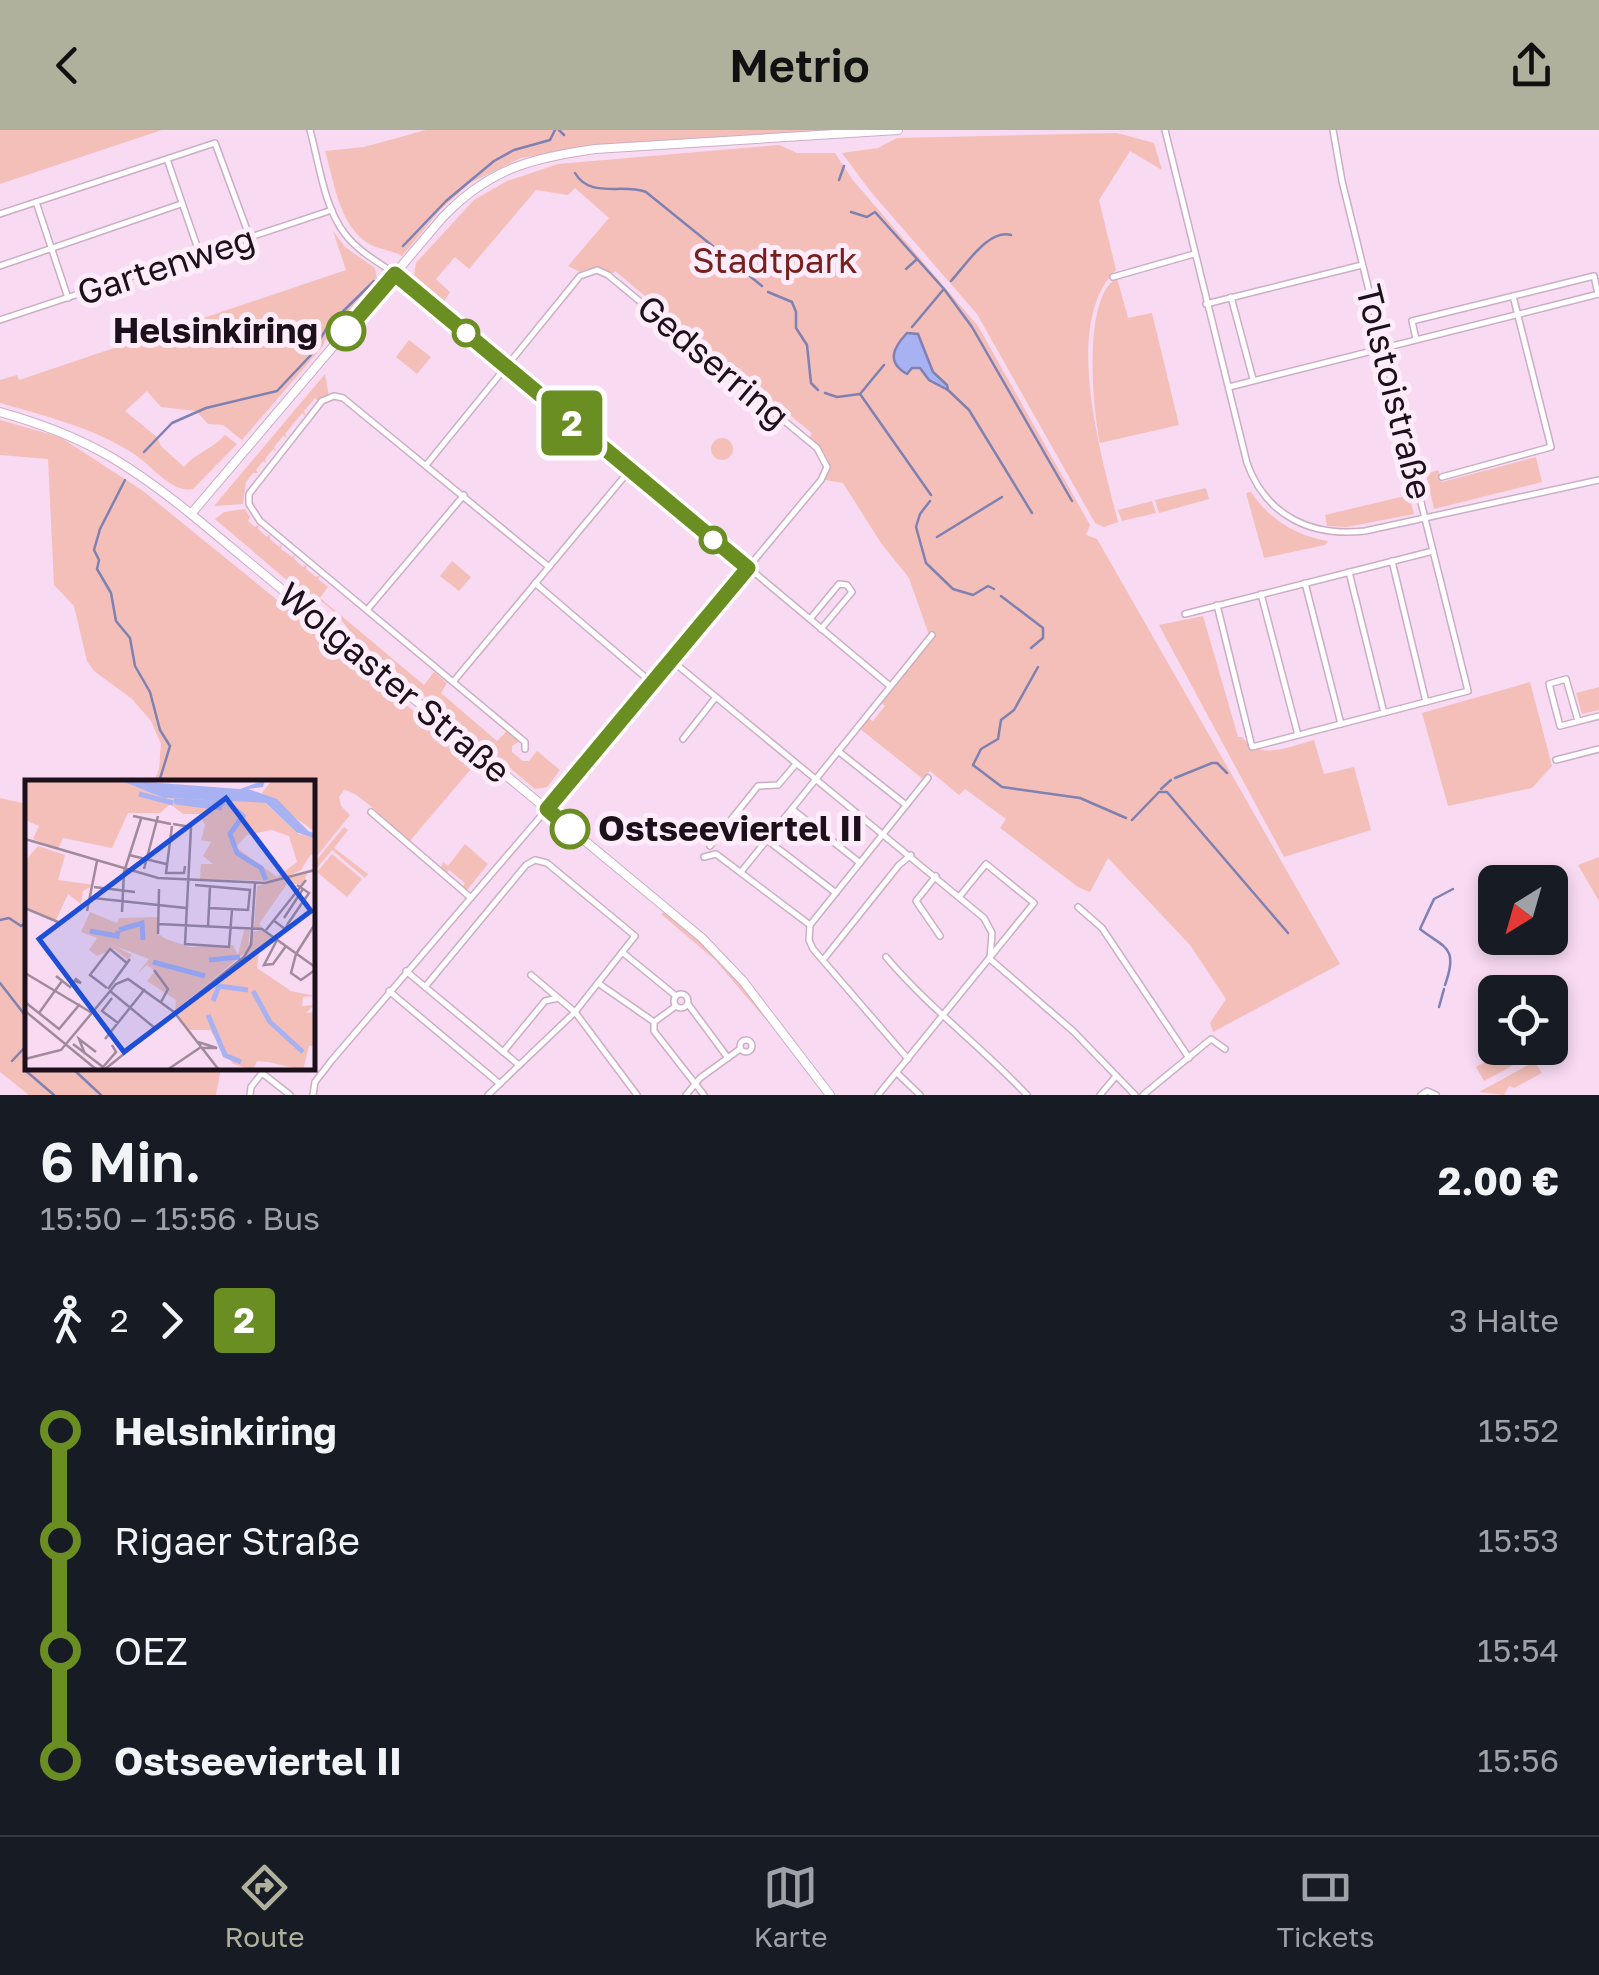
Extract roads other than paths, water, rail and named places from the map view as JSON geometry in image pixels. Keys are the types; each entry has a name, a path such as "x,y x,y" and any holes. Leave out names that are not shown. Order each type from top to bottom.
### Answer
{"main road":[{"path":"191,514 465,194 489,177 520,164 595,149 898,130"},
{"name":"Wolgaster Straße","path":"0,412 48,425 105,451 191,514 712,948 743,981 830,1095"}],"street":[{"path":"310,130 332,210 345,234 890,686"},
{"path":"1165,130 1252,479 1279,512 1314,530 1346,533 1599,480"},
{"name":"Tolstoistraße","path":"1333,130 1362,265 1468,691 1426,702"},
{"path":"0,214 216,143 250,238"},
{"path":"167,158 200,255"},
{"path":"36,202 68,298"},
{"path":"0,266 181,204"},
{"name":"Gartenweg","path":"0,320 332,210"},
{"path":"1113,277 1194,254"},
{"name":"Tolstoistraße","path":"1206,304 1362,265"},
{"name":"Gedserring","path":"505,368 580,276 597,270 616,282 824,457 827,468 821,480 748,568"},
{"path":"1228,387 1599,294 1594,276 1412,321 1416,339"},
{"path":"1442,477 1551,447 1513,296"},
{"path":"1230,297 1253,379"},
{"path":"427,464 505,368"},
{"path":"525,749 525,742 260,521 248,504 252,487 322,401 334,396 352,402 549,566"},
{"path":"453,682 629,470"},
{"path":"367,610 464,494"},
{"path":"1185,614 1433,551"},
{"path":"1217,605 1252,748 1426,702 1392,561"},
{"path":"312,1095 315,1082 406,971 748,568"},
{"path":"1349,572 1384,713"},
{"path":"1305,583 1341,724"},
{"path":"535,584 652,683"},
{"path":"810,619 839,584 847,585 852,592 822,629"},
{"path":"1261,594 1298,735"},
{"path":"740,872 932,635"},
{"path":"672,660 960,897 990,926 990,959 1073,1031 1135,1095"},
{"path":"1578,721 1566,679 1549,684 1560,726 1599,716"},
{"path":"682,739 716,697"},
{"path":"1556,760 1599,750"},
{"path":"838,751 906,805"},
{"path":"710,846 758,786 778,784 796,764"},
{"path":"908,1059 823,960 809,940 810,925 928,778"},
{"path":"791,808 860,862"},
{"path":"370,812 470,897"},
{"path":"766,840 836,893"},
{"path":"704,857 716,854 810,925"},
{"path":"823,960 912,854"},
{"path":"425,987 526,865 535,860 547,863 634,936 575,1012 488,1095"},
{"path":"878,1095 1034,902 986,864 960,897"},
{"path":"936,876 916,901 940,936"},
{"path":"1078,907 1102,928 1189,1058"},
{"path":"622,952 676,996 685,995 728,1058"},
{"path":"886,957 1027,1095"},
{"path":"406,971 519,1065"},
{"path":"530,975 575,1012 637,1095"},
{"path":"598,983 654,1022"},
{"path":"390,991 500,1084"},
{"path":"676,996 676,1006"},
{"path":"503,1052 545,1002 558,998"},
{"path":"676,1006 683,1008 688,1004"},
{"path":"654,1022 676,1006"},
{"path":"654,1022 654,1031 704,1095"},
{"path":"1144,1095 1211,1039 1225,1049"},
{"path":"686,1095 740,1049"},
{"path":"897,1072 920,1095"},
{"path":"250,1095 262,1073 290,1095"},
{"path":"1100,1095 1116,1076"},
{"path":"1420,1095 1427,1091 1436,1095"}],"water":[{"path":"907,333 918,334 933,372 948,390 929,380 920,368 912,368 907,374 896,365 895,349"}],"waterway":[{"path":"403,246 446,201 494,161 514,150 550,140 555,130"},
{"path":"559,130 564,135"},
{"path":"839,180 844,166"},
{"path":"575,173 589,186 646,192 762,286"},
{"path":"851,212 867,217 875,212 944,289 972,327 1072,501"},
{"path":"951,281 986,243 994,237 1011,235"},
{"path":"906,269 916,260"},
{"path":"144,452 172,423 206,408 277,391 310,356 328,326 374,281"},
{"path":"912,327 943,290"},
{"path":"768,292 792,302 796,328 807,345 811,383 818,390"},
{"path":"860,394 884,365"},
{"path":"948,390 969,410 1032,513"},
{"path":"825,393 837,397 860,394 931,495"},
{"path":"125,480 100,529 94,550 99,560 97,569 111,593 116,621 130,638 135,666 150,692 160,730 170,746 160,780"},
{"path":"937,537 1002,497"},
{"path":"930,501 916,527 926,563 953,589 973,595 988,586 994,589"},
{"path":"1001,596 1043,628 1043,638 1031,648"},
{"path":"1038,667 1014,710 1001,720 998,739 981,749 973,765 1002,787 1080,798 1126,818"},
{"path":"1175,778 1212,763 1227,773"},
{"path":"1161,789 1171,780"},
{"path":"1132,820 1159,792 1167,792 1288,933"},
{"path":"1445,985 1450,955 1420,929 1434,899 1453,889"},
{"path":"0,920 9,918 21,926 25,923"},
{"path":"0,983 25,1015"},
{"path":"1439,1007 1444,989"},
{"path":"12,1061 25,1047"},
{"path":"74,1070 101,1095"},
{"path":"26,1071 54,1095"}],"place":[{"name":"Helsinkiring","path":"346,331"},
{"name":"Ostseeviertel II","path":"570,829"}],"park label":[{"name":"Stadtpark","path":"775,261"}]}
